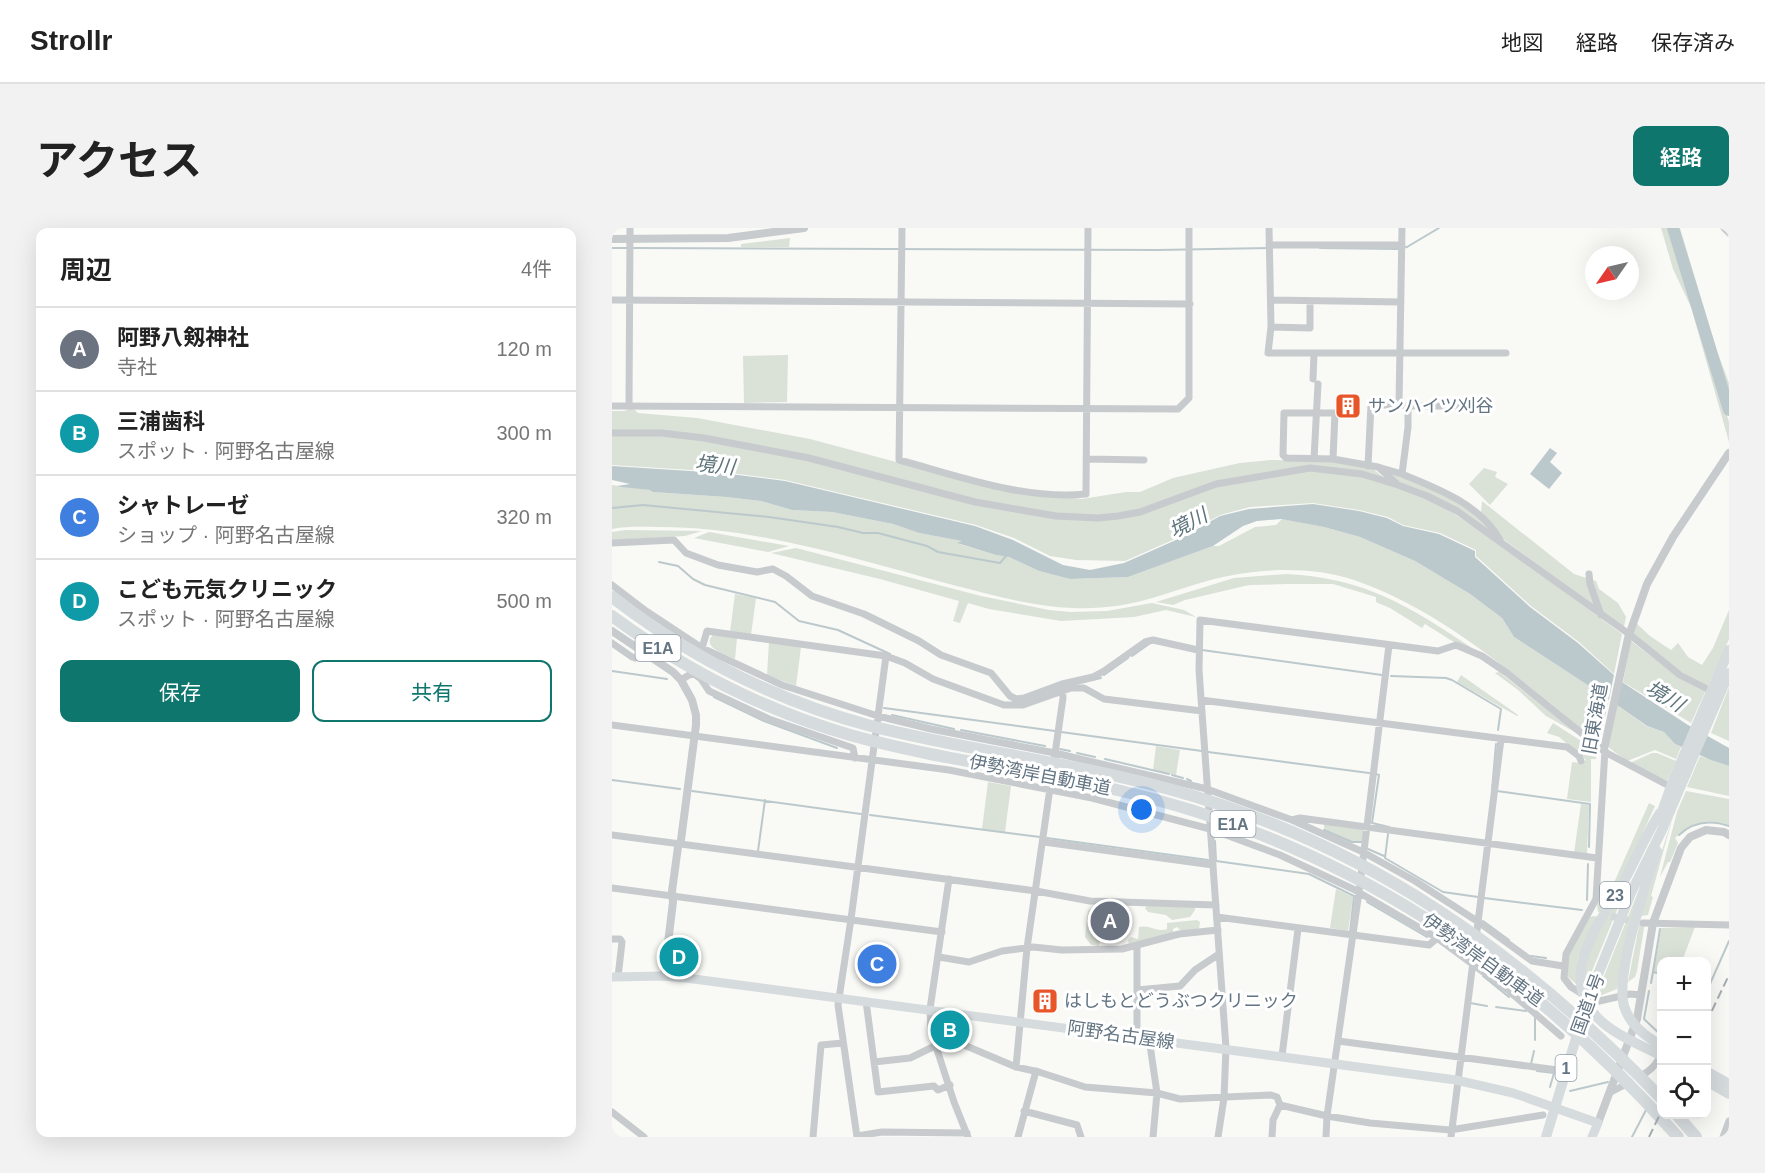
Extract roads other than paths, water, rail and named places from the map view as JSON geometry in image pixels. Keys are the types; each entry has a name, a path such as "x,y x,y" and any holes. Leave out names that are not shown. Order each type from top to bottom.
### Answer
{"highway":[{"name":"伊勢湾岸自動車道","path":"612,597 672,641 708,661 755,685 828,713 912,735 1159,786 1246,813 1313,840 1417,897 1509,959 1586,1025 1657,1094"},
{"name":"伊勢湾岸自動車道","path":"612,616 697,672 801,719 851,735 916,751 1113,789 1159,801 1238,825 1342,870 1432,920 1507,974 1581,1038 1678,1137"},
{"name":"国道1号","path":"1546,1137 1588,999 1639,873 1660,813 1714,697 1729,650"},
{"name":"国道1号","path":"1714,697 1729,673"},
{"name":"国道1号","path":"1639,873 1662,830 1676,782"},
{"name":"23","path":"1657,1053 1602,1022 1585,998 1580,980 1582,959 1590,939 1660,813"},
{"name":"23","path":"1657,1043 1633,1024 1623,999 1631,938 1662,830"},
{"path":"1711,1073 1729,1084"},
{"path":"1711,1083 1729,1094"},
{"path":"1680,1119 1696,1137"}],"main road":[{"name":"阿野名古屋線","path":"615,977 664,976 866,1000 1456,1080 1513,1093 1598,1123"},
{"path":"1592,1137 1598,1123"}],"street":[{"path":"629,406 630,228"},
{"path":"612,239 728,238 804,228"},
{"path":"902,228 899,460 1000,486 1072,495 1086,494 1088,228"},
{"path":"612,406 1178,409 1189,398 1189,228"},
{"path":"1269,228 1271,327 1268,353 1506,353"},
{"path":"1399,405 1402,228"},
{"path":"1724,228 1729,233"},
{"path":"1269,247 1402,247"},
{"path":"612,300 1190,304"},
{"path":"1271,300 1401,302"},
{"path":"1271,327 1310,328 1310,301"},
{"path":"1314,354 1317,412 1314,459"},
{"path":"1368,466 1371,405 1485,406"},
{"path":"1402,474 1408,427 1408,406"},
{"path":"1333,459 1335,413 1284,413 1283,455 1286,458 1333,459 1402,474 1455,498 1494,528 1502,543"},
{"path":"612,433 662,433 704,438 809,458 975,502 1035,513 1078,517 1098,518 1126,515 1216,484 1294,470 1310,468 1362,474 1398,484 1457,511 1680,675 1714,697"},
{"path":"1087,459 1144,460"},
{"name":"旧東海道","path":"1563,966 1572,940 1596,899 1605,749 1628,636 1647,584 1657,565 1727,461"},
{"path":"1378,467 1398,484"},
{"path":"612,543 674,540 686,553 718,565 757,572 772,569 786,576 812,596 864,614 919,641 941,655 991,673 1010,696 1016,699 1099,674 1144,642 1154,640 1198,650"},
{"path":"1589,574 1590,584 1601,615"},
{"path":"612,585 646,611 702,648 782,685 878,716 931,729 1055,753 1207,789 1292,820 1363,852 1415,881 1477,921 1532,961 1563,966 1566,982 1588,999 1594,1002 1630,994 1641,995"},
{"path":"1218,1137 1224,1098 1226,1048 1201,700 1198,650 1200,620 1438,651 1456,645 1482,657 1507,673 1605,749 1676,782"},
{"path":"612,631 673,672 681,680 695,706 695,737 672,896 664,976"},
{"path":"702,648 707,631 886,656 933,679 1004,705 1029,704 1062,687 1084,688 1104,699 1202,711"},
{"path":"612,643 635,658 642,652"},
{"path":"1326,1137 1389,645"},
{"path":"886,656 838,1005 857,1137 882,1132 968,1135 932,1031 930,1009 949,879"},
{"path":"681,680 694,674 701,679 709,691 769,719 853,748 855,758"},
{"path":"1016,1067 1027,948 1044,842 1062,687"},
{"path":"1201,700 1567,747 1579,756 1581,761"},
{"path":"612,725 949,770 1092,798 1210,829 1280,855 1359,892 1437,938 1473,963 1561,1036"},
{"path":"1451,1133 1501,739"},
{"path":"1292,820 1300,818 1597,858"},
{"path":"1598,1123 1637,1019 1653,923 1681,848 1689,837 1706,830 1724,832 1729,835"},
{"path":"612,835 1036,891 1090,901 1216,905"},
{"path":"1044,842 1213,865"},
{"path":"612,888 942,932"},
{"path":"1590,911 1599,914"},
{"path":"1217,917 1429,945 1437,938"},
{"path":"1643,923 1729,925"},
{"path":"1282,1056 1298,928"},
{"path":"939,957 969,962 1002,951 1027,948 1122,949 1137,947 1179,934 1218,930"},
{"path":"612,939 620,939 621,942 615,977"},
{"path":"1137,947 1137,1037"},
{"path":"1137,990 1180,986 1195,970 1219,954"},
{"path":"1509,991 1532,961"},
{"path":"866,1000 878,1092 925,1086 934,1086 938,1090 950,1085"},
{"path":"1637,1019 1657,1038"},
{"path":"932,1031 1016,1067 1085,1087 1157,1093 1180,1099 1276,1096 1280,1105 1273,1120 1272,1137"},
{"path":"1151,1039 1157,1093 1153,1137"},
{"path":"1338,1041 1565,1071"},
{"path":"813,1137 821,1045 843,1043"},
{"path":"874,1062 910,1058 937,1045"},
{"path":"1611,1092 1648,1072 1657,1063"},
{"path":"1018,1137 1036,1071"},
{"path":"1280,1105 1327,1116 1451,1133 1543,1115"},
{"path":"1024,1111 1077,1125 1081,1137"},
{"path":"612,1112 644,1137"},
{"path":"1723,1137 1729,1121"}],"waterway":[{"path":"1320,248 1397,249 1407,247 1439,228"},
{"path":"1673,228 1729,410"},
{"path":"612,248 627,248"},
{"path":"633,248 1158,250 1269,248"},
{"path":"612,508 643,505 769,517 863,533 878,533 927,546 938,552 1000,563 1007,555"},
{"path":"659,562 678,566 693,579 705,585 775,602 799,621 838,630 890,654"},
{"path":"1132,656 1149,644"},
{"path":"1202,650 1382,675"},
{"path":"1104,675 1128,658"},
{"path":"612,671 667,679"},
{"path":"1391,676 1452,680 1501,709 1498,730"},
{"path":"1076,684 1101,678"},
{"path":"714,697 764,721 837,748"},
{"path":"884,708 1055,731"},
{"path":"892,715 954,729"},
{"path":"961,730 1045,746"},
{"path":"1061,732 1202,751"},
{"path":"1492,790 1496,744"},
{"path":"1060,749 1070,751"},
{"path":"1208,752 1369,773"},
{"path":"1077,753 1095,757"},
{"path":"1105,759 1169,774"},
{"path":"1376,774 1379,775 1372,823 1389,827"},
{"path":"1172,775 1183,778"},
{"path":"1187,779 1191,781"},
{"path":"612,780 680,789"},
{"path":"692,791 861,814"},
{"path":"1497,791 1590,804 1589,847"},
{"path":"758,851 765,800"},
{"path":"870,815 1040,837"},
{"path":"1679,835 1690,827 1703,823 1729,826"},
{"path":"1324,830 1352,842 1362,842"},
{"path":"1388,834 1385,858 1443,892 1478,897"},
{"path":"1047,838 1208,860"},
{"path":"1215,841 1216,861 1309,874 1354,896 1350,932 1348,932"},
{"path":"1368,849 1384,856"},
{"path":"1587,900 1588,864"},
{"path":"1484,898 1582,910"},
{"path":"1367,902 1427,937"},
{"path":"1483,921 1509,940"},
{"path":"1657,973 1653,972 1660,929"},
{"path":"1711,982 1729,941"},
{"path":"1531,956 1546,958"},
{"path":"1651,983 1653,972"},
{"path":"1483,976 1509,997"},
{"path":"1649,991 1644,1019 1657,1031"},
{"path":"1470,1003 1487,1006"},
{"path":"1496,1007 1526,1011"},
{"path":"1535,1018 1535,1040"},
{"path":"1531,1064 1534,1051"},
{"path":"1537,1071 1554,1073 1550,1087"},
{"path":"1570,1091 1608,1082"},
{"path":"1632,1137 1646,1110"}],"tunnel":[{"path":"1601,914 1637,922"}],"railway":[{"path":"1711,1013 1729,975"},
{"path":"1649,1137 1658,1119"}],"place":[{"name":"サンハイツ刈谷","path":"1348,406"},
{"name":"阿野八剱神社","path":"1110,921"},
{"name":"こども元気クリニック","path":"679,957"},
{"name":"シャトレーゼ","path":"877,964"},
{"name":"はしもとどうぶつクリニック","path":"1045,1001"},
{"name":"三浦歯科","path":"950,1030"}],"water label":[{"name":"境川","path":"715,465"},
{"name":"境川","path":"1188,523"},
{"name":"境川","path":"1665,696"}]}
